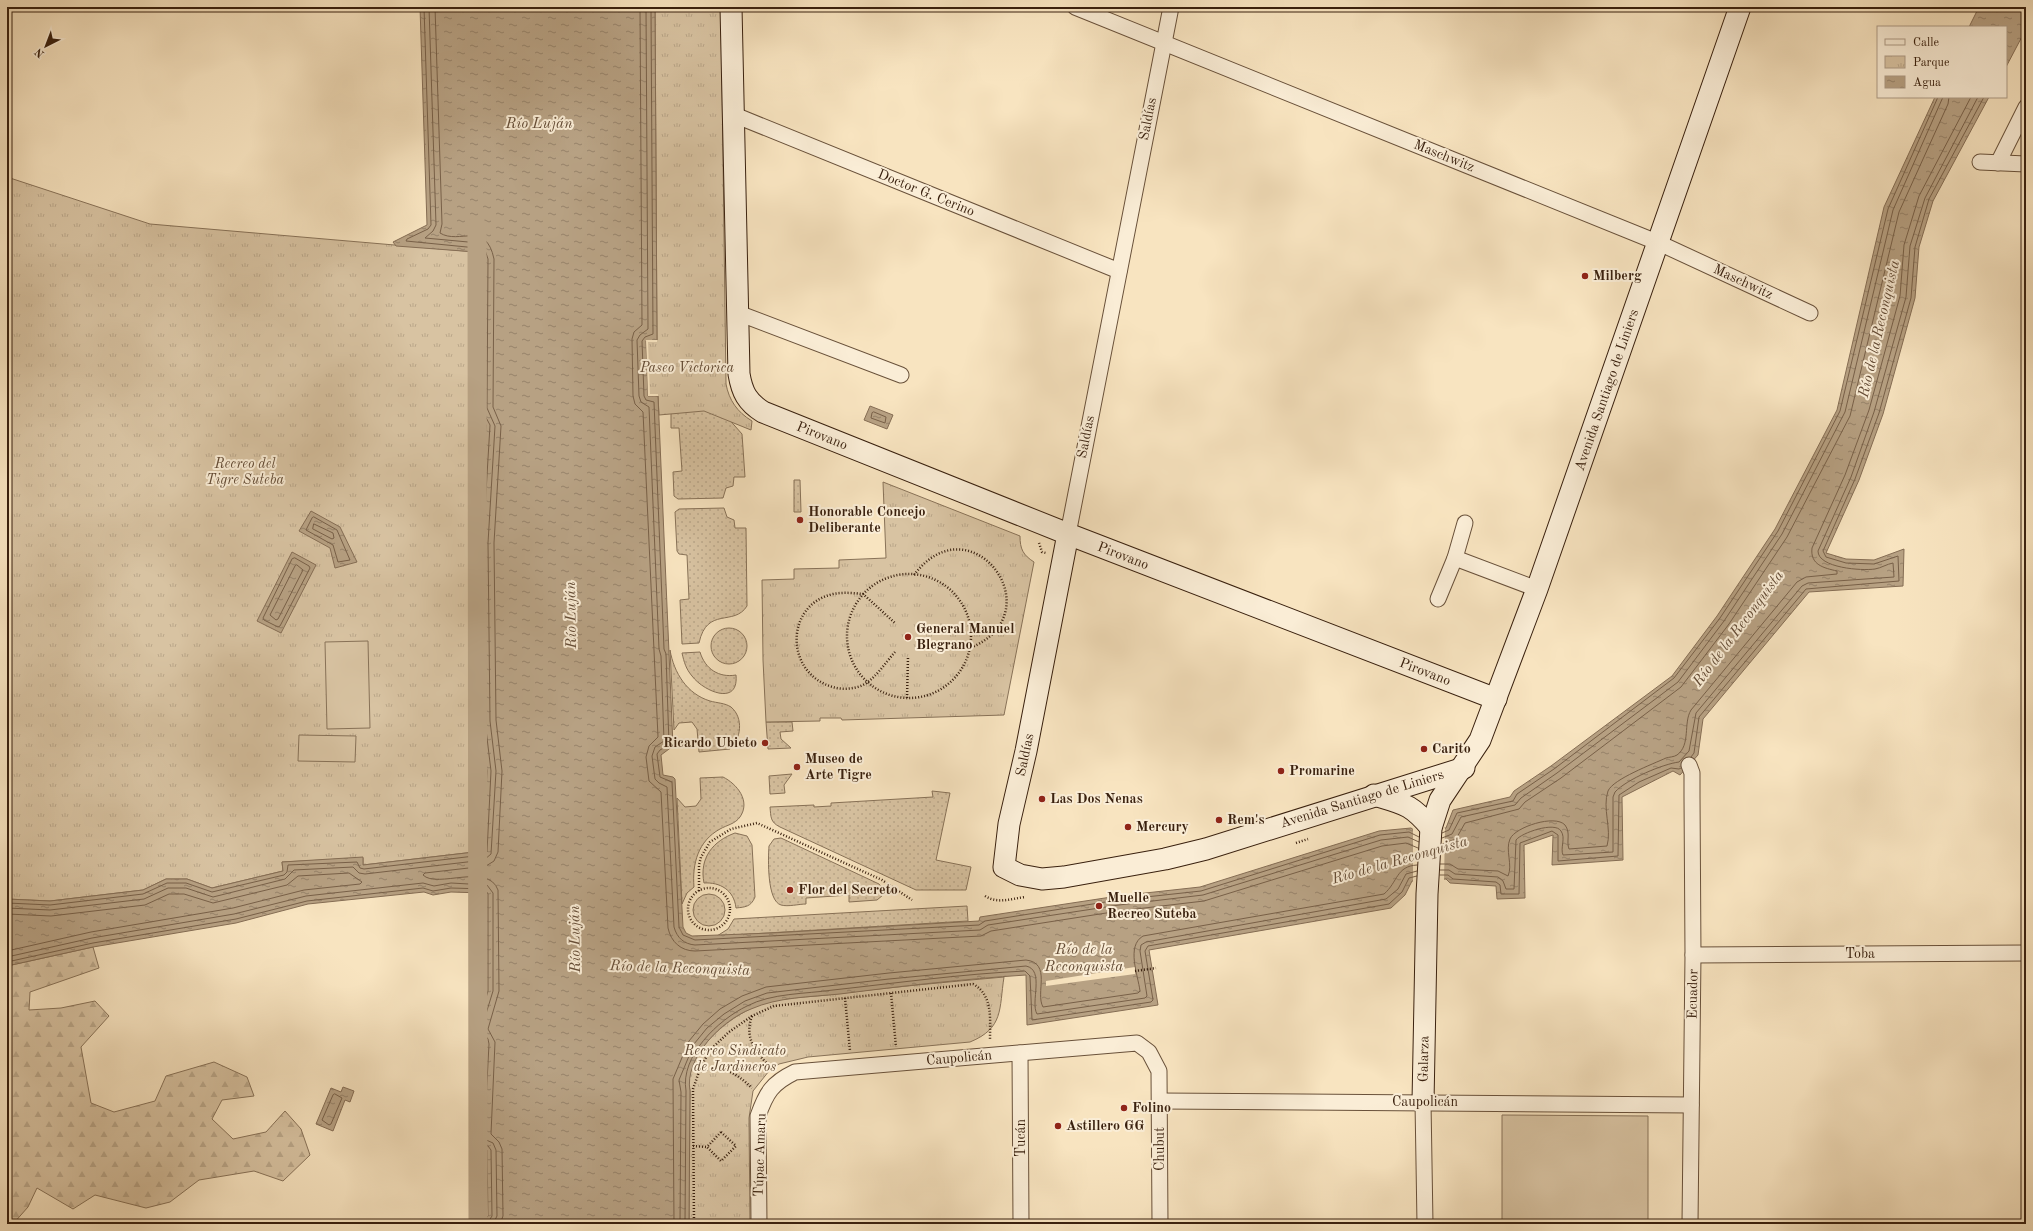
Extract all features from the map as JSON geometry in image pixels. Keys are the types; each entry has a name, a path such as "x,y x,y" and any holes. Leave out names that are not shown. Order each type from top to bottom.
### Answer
{"street":[{"path":"730,7 738,313 901,375"},
{"name":"Maschwitz","path":"1075,7 1659,243 1810,313"},
{"name":"Saldías","path":"1004,867 1010,824 1026,751 1162,42 1171,7"},
{"name":"Avenida Santiago de Liniers","path":"1427,894 1431,828 1440,800 1464,768 1480,740 1496,699 1537,589 1659,243 1740,7"},
{"path":"1998,163 2026,107"},
{"name":"Doctor G. Cerino","path":"732,114 1119,271"},
{"path":"1980,162 2026,164"},
{"name":"Pirovano","path":"738,313 739,374 744,395 753,405 770,415 1068,534 1496,699"},
{"path":"1438,599 1455,558 1465,523"},
{"path":"1455,558 1537,589"},
{"name":"Ecuador","path":"1689,765 1692,773 1694,955 1690,1224"},
{"name":"Avenida Santiago de Liniers","path":"1004,867 1020,875 1042,879 1064,877 1165,859 1206,849 1464,768"},
{"path":"1374,795 1408,805 1421,816 1431,828"},
{"name":"Galarza","path":"1425,1224 1424,1102 1427,894"},
{"name":"Toba","path":"1694,955 2026,953"},
{"name":"Caupolicán","path":"767,1094 783,1078 795,1072 1137,1043 1149,1052"},
{"name":"Chubut","path":"1149,1052 1159,1071 1160,1224"},
{"name":"Tucán","path":"1020,1053 1021,1224"},
{"name":"Túpac Amaru","path":"759,1224 758,1116 767,1094"},
{"name":"Caupolicán","path":"1160,1101 1691,1105"}],"path":[{"path":"914,574 929,559 951,550 972,552 985,558 995,568 1006,589 1007,600 1004,617 991,635 970,648"},
{"path":"914,574 927,577 942,584 959,600 969,620 971,634 970,648 960,672 946,686 927,695 907,698 888,694 867,682 853,663 847,638 850,616 864,594 874,585 888,578 914,574"},
{"path":"895,623 864,594 833,594 817,601 810,607 800,622 797,648 802,664 814,678 821,683 847,689 867,682 895,652"},
{"path":"907,698 908,657"},
{"path":"699,890 699,865 701,857 710,842 731,829 757,823 882,880 912,900"},
{"path":"706,888 717,890 727,900 730,910 728,917 722,926 716,929 702,930 693,924 689,918 688,904 693,895 699,890 706,888"},
{"path":"1135,971 1156,968"},
{"path":"694,1224 693,1089 698,1072 712,1049 729,1032 752,1016 774,1006 973,984 981,989 987,996 991,1056"},
{"path":"891,993 898,1064"},
{"path":"845,998 852,1068"},
{"path":"752,1016 749,1033 751,1042 759,1055 783,1078"},
{"path":"698,1072 715,1068 724,1069 767,1094"},
{"path":"693,1146 706,1147 721,1161 736,1146 721,1132 706,1147"}],"green space":[{"name":"Paseo Victorica","path":"655,7 721,7 726,384 734,405 742,414 752,421 751,430 704,411 659,415 658,396 648,396 646,340 657,340"},
{"name":"Recreo del Tigre Suteba","path":"7,177 150,224 476,252 479,260 478,411 486,425 479,543 481,722 487,771 483,851 363,865 363,858 282,862 283,871 212,888 187,879 166,879 143,890 50,901 7,899"},
{"path":"671,390 727,417 742,434 745,477 734,477 733,486 726,488 723,498 678,499 674,496 673,472 682,471 679,428 671,428"},
{"path":"794,480 800,480 801,512 794,512"},
{"path":"883,482 1020,536 1023,551 1027,557 1034,562 1004,715 842,720 841,718 820,718 820,721 766,722 763,660 762,580 794,579 794,569 839,568 839,560 886,558"},
{"path":"724,508 727,517 734,520 735,528 746,528 747,606 742,612 721,618 708,625 703,632 699,643 682,644 680,600 689,599 687,555 679,554 677,551 675,512 679,509"},
{"path":"733,628 742,633 746,639 746,653 742,659 733,664 725,664 716,659 712,653 711,642 716,633 722,629"},
{"path":"368,641 370,728 327,729 325,642"},
{"path":"670,650 678,674 688,688 702,698 731,707 735,712 738,717 740,728 737,740 730,749 699,752 697,729 692,722 679,723 674,730"},
{"path":"700,652 709,668 718,674 730,676 736,675 735,685 732,691 719,693 712,691 697,682 692,676 688,671 682,653"},
{"path":"766,722 792,722 793,731 780,732 781,739 791,748 768,749"},
{"path":"299,735 356,736 355,762 298,761"},
{"path":"792,774 784,785 785,793 770,794 769,776"},
{"path":"723,777 733,784 741,794 744,805 743,811 740,817 733,823 712,834 706,840 698,854 694,870 694,887 687,893 682,904 677,798 685,807 696,806 701,799 700,778"},
{"path":"932,791 950,793 936,860 971,867 966,890 916,890 780,827 774,823 771,816 770,807 814,805 814,807 831,806 831,803 933,797"},
{"path":"735,833 747,836 752,845 755,897 750,905 736,908 735,902 729,892 721,886 704,883 703,874 706,858 709,852 720,841"},
{"path":"781,838 879,884 884,890 883,895 877,900 849,902 849,895 806,898 806,904 790,906 781,905 776,902 773,896 769,879 768,860 769,846 774,839"},
{"path":"706,894 712,894 721,898 725,910 721,922 712,926 706,926 697,922 693,913 693,907 697,898"},
{"path":"967,906 968,921 717,936 728,929 734,919"},
{"path":"93,947 99,968 30,992 29,1010 61,1008 95,1001 109,1016 81,1047 91,1103 114,1112 155,1101 166,1076 214,1062 247,1077 254,1096 222,1100 212,1119 233,1139 266,1132 285,1111 301,1129 310,1155 283,1181 254,1171 199,1180 170,1202 146,1208 95,1195 73,1209 37,1188 28,1207 13,1224 7,1224 7,966"},
{"name":"Recreo Sindicato de Jardineros","path":"1004,977 1000,1008 994,1024 981,1036 970,1042 808,1057 779,1064 769,1071 753,1091 749,1118 750,1224 689,1224 690,1076 694,1062 702,1048 713,1035 726,1024 740,1014 776,1000"},
{"path":"1502,1115 1648,1116 1648,1224 1502,1223"}],"water":[{"name":"Río Luján","path":"420,7 655,7 657,340 646,341 648,396 658,396 673,746 661,755 663,775 673,777 675,779 683,927 686,933 692,936 979,921 980,917 1118,896 1200,887 1379,831 1411,828 1418,833 1446,828 1453,810 1510,797 1514,791 1551,766 1672,676 1717,616 1775,529 1837,410 1884,207 1935,98 1988,98 1933,201 1919,247 1915,298 1883,414 1859,480 1826,553 1846,559 1874,560 1904,549 1903,586 1809,592 1703,719 1698,755 1680,775 1673,771 1622,797 1623,860 1552,865 1553,835 1524,845 1525,898 1497,899 1496,886 1450,883 1446,879 1412,881 1405,895 1391,908 1149,950 1158,1005 1027,1025 1026,975 794,998 761,1005 740,1014 717,1031 699,1053 693,1066 690,1078 689,1224 481,1224 488,1216 487,1150 475,1148 480,1043 471,1033 484,991 483,893 451,892 433,895 424,892 308,904 236,923 93,947 7,966 7,899 50,901 143,890 166,879 187,879 212,888 283,871 282,862 363,857 363,865 483,851 487,771 481,722 479,543 486,425 478,411 479,260 476,252 396,246 393,242 427,225"},
{"path":"1979,7 2026,7 2026,29 2007,65 2007,26 1970,26"},
{"path":"870,406 893,415 887,429 864,420"},
{"path":"311,511 340,527 357,562 335,568 330,548 299,531"},
{"path":"292,552 316,565 281,633 257,621"},
{"path":"343,1087 354,1091 350,1102 345,1100 333,1131 316,1124 331,1088 341,1092"}],"pier":[{"path":"646,340 657,340 657,342 648,342 650,394 658,394 658,396 648,396"},
{"path":"1413,827 1419,831 1445,828 1444,881 1413,883"},
{"path":"1135,967 1135,974 1046,986 1046,981"}],"waterway":[{"path":"477,226 478,1224"}],"place":[{"name":"Milberg","path":"1585,276"},
{"name":"Honorable Concejo Deliberante","path":"800,520"},
{"name":"General Manuel Blegrano","path":"908,637"},
{"name":"Ricardo Ubieto","path":"765,743"},
{"name":"Carito","path":"1424,749"},
{"name":"Museo de Arte Tigre","path":"797,767"},
{"name":"Promarine","path":"1281,771"},
{"name":"Las Dos Nenas","path":"1042,799"},
{"name":"Rem's","path":"1219,820"},
{"name":"Mercury","path":"1128,827"},
{"name":"Flor del Secreto","path":"790,890"},
{"name":"Muelle Recreo Suteba","path":"1099,906"},
{"name":"Folino","path":"1124,1108"},
{"name":"Astillero GG","path":"1058,1126"}],"water label":[{"name":"Río de la Reconquista","path":"1880,329"},
{"name":"Río de la Reconquista","path":"1739,629"},
{"name":"Río de la Reconquista","path":"1400,861"},
{"name":"Río de la Reconquista","path":"1084,958"},
{"name":"Río de la Reconquista","path":"680,969"}]}
